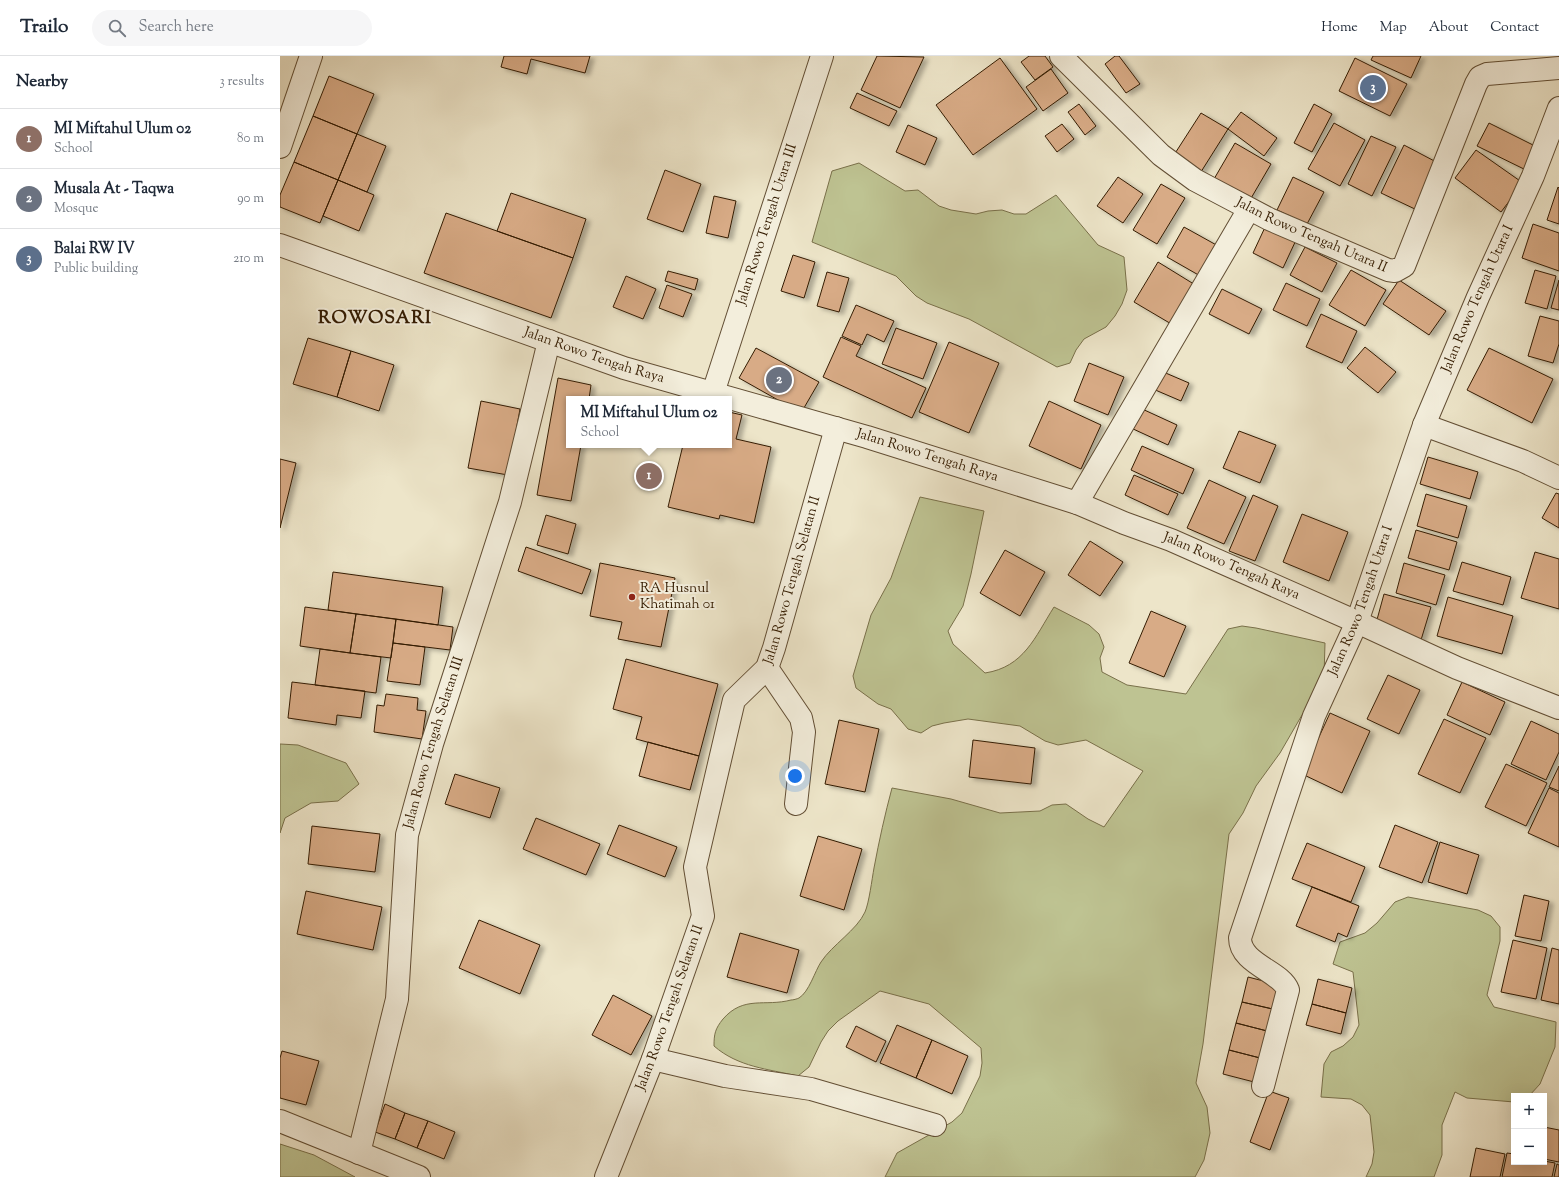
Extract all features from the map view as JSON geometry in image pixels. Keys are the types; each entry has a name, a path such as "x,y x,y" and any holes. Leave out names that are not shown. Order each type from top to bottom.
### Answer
{"street":[{"path":"280,147 310,56"},
{"name":"Jalan Rowo Tengah Utara III","path":"713,393 822,56"},
{"name":"Jalan Rowo Tengah Utara II","path":"1061,56 1161,156 1195,180 1269,219 1388,270 1395,271 1400,270 1404,266 1480,77 1487,74 1559,68"},
{"name":"Jalan Rowo Tengah Utara I","path":"1263,1086 1288,990 1286,985 1262,968 1243,951 1241,948 1240,938 1314,716 1357,622 1424,425 1478,297 1534,176 1559,108"},
{"path":"1076,503 1249,209"},
{"name":"Jalan Rowo Tengah Raya","path":"280,245 624,368 724,396"},
{"name":"Jalan Rowo Tengah Selatan III","path":"359,1153 397,999 407,835 432,744 510,502 549,341"},
{"name":"Jalan Rowo Tengah Raya","path":"732,398 867,437 1076,503 1171,540 1458,668 1559,708"},
{"path":"1424,425 1523,461 1559,478"},
{"name":"Jalan Rowo Tengah Selatan II","path":"606,1177 653,1059 703,916 695,867 734,700 767,668 774,648 836,428"},
{"path":"767,668 801,718 804,732 796,804"},
{"path":"653,1059 725,1076 811,1089 935,1125"},
{"path":"280,1121 419,1177"}],"green space":[{"path":"859,163 905,191 918,190 939,206 951,210 976,214 1002,210 1014,214 1026,214 1056,195 1098,245 1124,257 1127,290 1122,304 1106,327 1084,339 1076,350 1070,363 1057,367 969,319 927,303 916,296 896,276 812,242 832,171"},
{"path":"920,497 984,511 963,606 948,631 953,644 985,673 998,670 1010,664 1019,657 1034,639 1054,607 1089,625 1099,634 1104,647 1100,658 1102,672 1127,685 1186,694 1228,629 1242,626 1256,628 1325,643 1324,677 1280,753 1256,786 1243,813 1229,834 1203,1044 1196,1083 1207,1107 1210,1133 1204,1160 1195,1177 885,1177 897,1153 952,1122 962,1113 980,1076 982,1063 981,1048 929,1004 880,991 838,1021 828,1031 809,1067 798,1076 743,1063 733,1059 714,1046 718,1026 723,1019 739,1007 747,1004 794,1000 803,995 821,962 861,919 868,903 880,838 892,788 951,799 1000,813 1040,811 1052,805 1066,804 1088,819 1104,827 1143,771 1086,740 1058,745 1045,741 1020,726 968,719 932,726 921,733 908,729 891,709 878,704 856,688 853,676 871,615 891,578"},
{"path":"280,744 298,745 346,763 359,784 338,801 311,803 285,818 280,833"},
{"path":"1408,897 1478,910 1491,916 1500,927 1500,941 1487,995 1494,1007 1556,1022 1555,1047 1540,1084 1532,1093 1511,1093 1511,1102 1467,1098 1455,1092 1442,1125 1442,1155 1434,1177 1366,1177 1372,1164 1374,1152 1370,1115 1362,1105 1351,1099 1321,1097 1324,1064 1331,1052 1343,1046 1353,1037 1359,1025 1353,972 1333,964 1340,942 1365,933 1377,923 1395,902"},
{"path":"280,1144 314,1155 355,1177 280,1177"}],"building":[{"path":"504,56 590,56 585,73 531,59 527,74 501,67"},
{"path":"877,56 924,57 900,108 861,90"},
{"path":"1029,56 1045,56 1053,67 1035,80 1021,62"},
{"path":"1115,56 1119,56 1140,84 1126,93 1105,64"},
{"path":"1373,56 1421,56 1411,78 1371,60"},
{"path":"1000,58 1037,109 973,155 936,105"},
{"path":"1355,58 1407,84 1390,116 1339,91"},
{"path":"1051,69 1068,93 1043,111 1026,87"},
{"path":"329,76 374,94 357,134 313,116"},
{"path":"857,93 897,111 889,126 850,108"},
{"path":"1079,104 1096,126 1085,135 1068,112"},
{"path":"1314,104 1332,114 1312,152 1294,143"},
{"path":"1241,112 1277,138 1264,156 1228,129"},
{"path":"1201,113 1228,129 1199,175 1172,158"},
{"path":"313,116 357,134 338,180 294,162"},
{"path":"1334,123 1365,140 1340,186 1308,169"},
{"path":"1489,123 1541,149 1530,172 1477,146"},
{"path":"1062,124 1074,139 1057,152 1045,136"},
{"path":"908,125 937,138 925,165 896,152"},
{"path":"357,134 386,146 367,192 338,180"},
{"path":"1371,136 1396,147 1372,196 1348,184"},
{"path":"1235,143 1271,164 1250,200 1214,179"},
{"path":"1404,145 1440,164 1417,210 1381,193"},
{"path":"1476,150 1523,183 1501,212 1455,178"},
{"path":"294,162 338,180 320,223 280,207 280,195"},
{"path":"665,170 701,184 683,232 647,219"},
{"path":"1118,177 1143,194 1123,223 1097,206"},
{"path":"1293,177 1324,192 1307,224 1277,210"},
{"path":"338,180 374,195 359,231 323,216"},
{"path":"1161,184 1185,198 1157,244 1133,230"},
{"path":"1558,187 1559,188 1559,224 1547,220"},
{"path":"511,193 586,219 573,258 497,231"},
{"path":"714,196 736,201 728,238 706,233"},
{"path":"446,213 573,258 551,318 424,273"},
{"path":"1267,223 1297,238 1283,268 1253,253"},
{"path":"1533,224 1559,233 1559,271 1522,258"},
{"path":"1184,227 1220,247 1202,277 1167,257"},
{"path":"1305,247 1337,263 1322,292 1290,275"},
{"path":"793,255 815,262 804,298 781,291"},
{"path":"1158,262 1197,286 1173,325 1134,302"},
{"path":"1351,270 1386,290 1365,326 1329,305"},
{"path":"1535,270 1556,276 1547,309 1525,303"},
{"path":"668,271 698,279 695,290 665,281"},
{"path":"827,272 849,278 839,312 817,306"},
{"path":"626,276 656,289 643,319 613,307"},
{"path":"1399,280 1446,311 1429,335 1383,304"},
{"path":"1559,280 1559,310 1551,308"},
{"path":"1286,283 1320,299 1307,326 1273,310"},
{"path":"667,285 692,294 683,317 659,308"},
{"path":"1222,289 1262,309 1249,334 1209,314"},
{"path":"856,305 894,321 884,342 867,334 862,345 842,336"},
{"path":"1321,314 1357,331 1342,363 1306,347"},
{"path":"1540,316 1559,321 1559,344 1553,363 1528,356"},
{"path":"896,328 937,343 923,379 882,364"},
{"path":"841,337 861,346 856,356 926,388 912,418 823,377"},
{"path":"308,338 351,351 337,397 293,384"},
{"path":"949,342 999,363 969,433 919,412"},
{"path":"1365,347 1396,372 1378,393 1347,368"},
{"path":"756,348 819,382 801,413 739,378"},
{"path":"1489,348 1553,379 1532,423 1467,390"},
{"path":"351,351 394,365 379,411 337,397"},
{"path":"1089,363 1124,377 1108,415 1074,401"},
{"path":"1161,371 1189,383 1181,401 1153,389"},
{"path":"558,378 591,385 589,396 566,396 566,448 580,448 571,501 537,495"},
{"path":"481,401 520,409 508,475 468,468"},
{"path":"1049,401 1101,425 1081,469 1029,446"},
{"path":"1140,408 1177,425 1168,445 1131,428"},
{"path":"732,413 742,415 736,439 771,447 754,523 720,515 719,519 668,507 682,448 732,448"},
{"path":"1239,431 1276,445 1260,483 1223,468"},
{"path":"1142,446 1194,469 1183,494 1131,470"},
{"path":"1428,457 1478,472 1470,499 1420,484"},
{"path":"280,459 296,463 280,528"},
{"path":"1134,475 1178,494 1168,515 1125,495"},
{"path":"1209,480 1246,497 1224,544 1187,528"},
{"path":"1556,493 1559,494 1559,528 1542,518"},
{"path":"1426,494 1467,506 1458,538 1417,526"},
{"path":"1253,495 1278,506 1255,561 1229,551"},
{"path":"1302,514 1348,532 1329,581 1283,562"},
{"path":"546,515 576,524 568,554 537,545"},
{"path":"1416,530 1457,542 1449,570 1408,558"},
{"path":"1090,541 1123,562 1100,596 1068,575"},
{"path":"526,547 591,570 582,594 518,571"},
{"path":"1005,550 1045,572 1020,616 980,593"},
{"path":"1535,552 1559,559 1559,609 1521,598"},
{"path":"1462,562 1511,577 1503,605 1453,591"},
{"name":"RA Husnul Khatimah 01","path":"600,563 675,578 661,647 618,639 622,622 590,616"},
{"path":"1404,563 1445,575 1436,605 1396,593"},
{"path":"333,572 443,587 438,625 328,610"},
{"path":"1384,594 1431,607 1421,640 1375,627"},
{"path":"1448,597 1513,616 1502,654 1437,636"},
{"path":"305,607 356,614 350,653 300,646"},
{"path":"1151,611 1186,626 1164,677 1129,663"},
{"path":"356,614 396,619 391,658 350,653"},
{"path":"396,619 453,627 450,650 393,643"},
{"path":"393,643 425,647 420,685 387,681"},
{"path":"320,649 381,657 376,693 315,685"},
{"path":"626,659 718,684 699,756 636,739 642,717 613,709"},
{"path":"1388,675 1420,690 1399,734 1367,719"},
{"path":"292,682 365,691 361,718 337,715 336,725 288,718"},
{"path":"1462,682 1505,702 1490,735 1447,715"},
{"path":"386,694 418,698 417,710 426,711 422,739 374,732 377,705 384,706"},
{"path":"1330,713 1370,731 1342,793 1302,774"},
{"path":"1444,719 1486,738 1460,793 1418,774"},
{"path":"839,720 879,729 865,792 825,784"},
{"path":"1531,721 1559,734 1559,752 1546,780 1511,764"},
{"path":"973,740 1035,748 1031,784 969,777"},
{"path":"648,742 699,756 690,790 639,776"},
{"path":"1506,764 1547,783 1526,826 1485,807"},
{"path":"1559,766 1559,791 1549,787"},
{"path":"455,774 500,788 490,818 445,804"},
{"path":"1549,788 1559,793 1559,847 1528,833"},
{"path":"536,818 600,844 586,875 523,849"},
{"path":"619,825 677,847 665,877 607,854"},
{"path":"1395,825 1438,842 1422,883 1379,867"},
{"path":"312,826 380,834 375,872 308,864"},
{"path":"818,836 862,849 844,910 800,896"},
{"path":"1440,842 1479,855 1467,894 1428,882"},
{"path":"1307,843 1365,867 1351,902 1292,879"},
{"path":"1312,887 1359,906 1347,937 1338,933 1335,942 1296,926"},
{"path":"306,891 382,907 373,950 297,934"},
{"path":"1524,895 1549,901 1541,941 1515,936"},
{"path":"479,920 540,945 520,994 459,968"},
{"path":"740,933 799,950 787,993 727,977"},
{"path":"1513,940 1547,948 1536,999 1501,992"},
{"path":"1552,948 1559,950 1559,1004 1541,1000"},
{"path":"1248,977 1283,986 1277,1010 1242,1002"},
{"path":"1318,979 1352,988 1346,1013 1312,1004"},
{"path":"613,995 652,1016 631,1055 592,1035"},
{"path":"1242,1002 1277,1010 1271,1032 1236,1023"},
{"path":"1312,1004 1346,1013 1341,1034 1306,1025"},
{"path":"1236,1023 1271,1032 1264,1059 1229,1050"},
{"path":"897,1025 932,1040 916,1078 880,1063"},
{"path":"856,1026 886,1041 876,1062 846,1047"},
{"path":"932,1040 968,1056 952,1094 916,1078"},
{"path":"1229,1050 1264,1059 1258,1083 1223,1074"},
{"path":"282,1051 319,1061 306,1105 280,1098 280,1058"},
{"path":"1269,1091 1289,1098 1270,1150 1250,1142"},
{"path":"385,1104 405,1113 395,1139 375,1132"},
{"path":"405,1113 428,1121 417,1148 395,1139"},
{"path":"428,1121 455,1132 444,1159 417,1148"},
{"path":"1547,1128 1559,1130 1559,1162 1547,1160"},
{"path":"1476,1148 1505,1154 1500,1177 1470,1177"},
{"path":"1507,1153 1511,1154 1511,1165 1547,1165 1547,1162 1555,1163 1552,1177 1502,1177"},
{"path":"1557,1164 1559,1165 1559,1177 1554,1177"}],"place":[{"name":"Balai RW IV","path":"1373,88"},
{"name":"Musala At - Taqwa","path":"779,380"},
{"name":"MI Miftahul Ulum 02","path":"649,476"},
{"name":"RA Husnul Khatimah 01","path":"632,597"}],"district":[{"name":"ROWOSARI","path":"375,319"}]}
